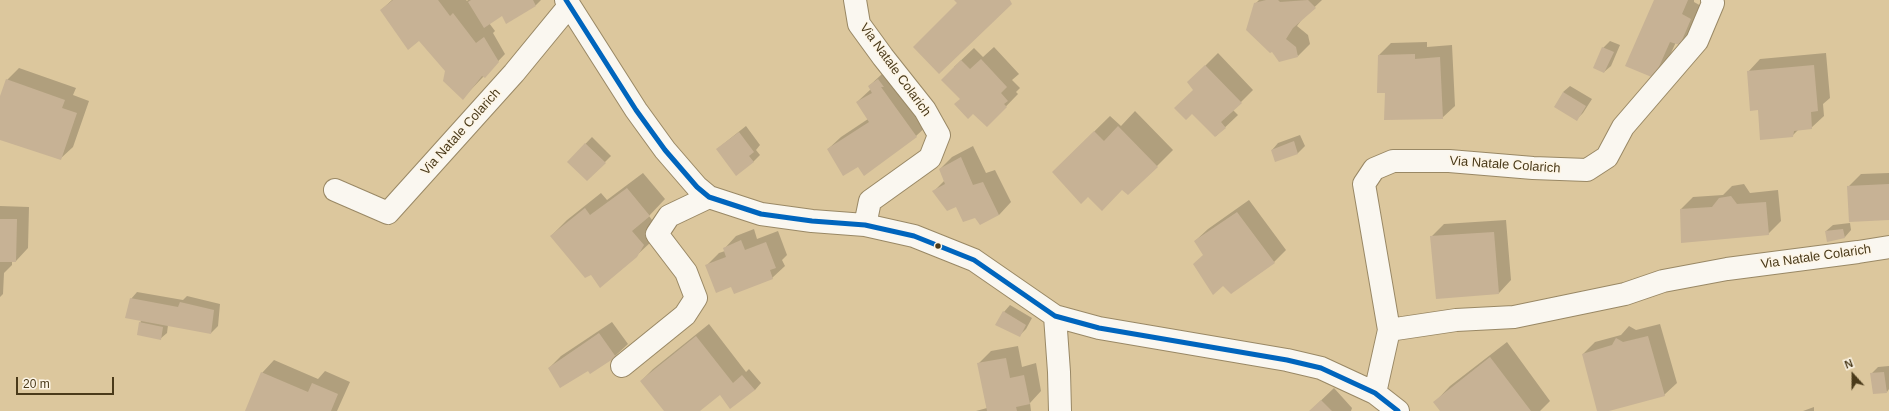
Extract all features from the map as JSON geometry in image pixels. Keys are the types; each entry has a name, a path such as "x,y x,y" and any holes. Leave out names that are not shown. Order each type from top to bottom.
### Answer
{"street":[{"name":"Via Natale Colarich","path":"856,0 859,24 925,110 939,135 930,158 870,201 865,225"},
{"name":"Via Natale Colarich","path":"1375,394 1388,330 1364,184 1374,169 1393,161 1449,161 1533,168 1587,170 1607,157 1623,127 1697,41 1713,4 1712,0"},
{"name":"Via Natale Colarich","path":"335,190 388,213 514,73 568,3 636,110 661,144 697,187 710,197 761,214 812,221 865,225 914,236 974,260 1055,316 1099,328 1294,361 1321,368 1375,394 1398,411"},
{"path":"622,366 685,315 696,298 686,272 657,234 669,216 710,197"},
{"name":"Via Natale Colarich","path":"1388,330 1456,320 1514,317 1625,294 1663,281 1727,269 1858,252 1889,246"},
{"path":"1055,316 1060,411"}],"building":[{"path":"393,0 438,0 450,16 453,13 476,43 484,37 499,62 485,78 482,76 463,100 443,81 445,71 419,41 408,50 380,10"},
{"path":"471,0 533,0 536,6 506,24 502,16 484,28 468,2"},
{"path":"954,0 1010,0 1012,4 939,74 913,47 957,3"},
{"path":"1266,0 1278,0 1280,2 1308,0 1316,8 1293,28 1286,39 1296,47 1298,57 1279,62 1272,52 1270,53 1246,30 1254,3"},
{"path":"1654,0 1688,0 1682,14 1691,19 1680,45 1670,42 1654,78 1625,66"},
{"path":"1602,47 1614,52 1604,73 1593,68"},
{"path":"1415,54 1415,59 1440,57 1443,119 1384,120 1385,93 1377,93 1378,55"},
{"path":"981,59 1007,87 1001,93 1008,101 1004,104 1007,107 987,127 973,114 968,119 954,104 960,99 941,80 961,60 970,69"},
{"path":"1205,65 1242,103 1221,122 1226,128 1215,137 1192,114 1186,120 1174,108 1193,90 1187,82"},
{"path":"1814,65 1818,111 1811,112 1812,129 1794,131 1793,137 1760,140 1758,110 1750,111 1747,71"},
{"path":"6,79 65,100 62,108 77,113 61,160 0,140 0,96"},
{"path":"878,79 884,87 881,87 917,137 864,176 858,167 843,176 827,149 869,122 856,102 872,93 868,86"},
{"path":"1563,92 1586,106 1577,121 1554,107"},
{"path":"1118,126 1158,167 1128,195 1122,190 1102,211 1088,197 1081,204 1052,172 1094,131 1104,141"},
{"path":"739,132 754,152 749,156 754,162 736,176 716,149"},
{"path":"1294,141 1298,154 1275,162 1271,150"},
{"path":"585,143 606,163 587,181 567,162"},
{"path":"961,157 973,185 983,182 999,215 980,225 975,218 963,222 956,207 947,211 932,191 945,184 939,169"},
{"path":"1889,184 1889,220 1849,222 1847,186"},
{"path":"627,188 650,216 632,231 644,245 637,257 600,288 591,275 585,278 550,236 585,208 590,215"},
{"path":"1731,196 1737,204 1766,202 1769,235 1681,243 1680,209 1712,207 1719,198"},
{"path":"1237,212 1275,263 1231,294 1223,286 1213,295 1193,264 1203,255 1194,241"},
{"path":"0,219 17,219 16,262 0,262"},
{"path":"1843,229 1845,238 1827,242 1825,231"},
{"path":"1494,232 1499,294 1436,299 1430,236"},
{"path":"741,240 745,250 766,242 776,268 770,270 773,279 734,294 731,287 716,293 705,265 726,257 723,248"},
{"path":"130,298 178,307 180,302 214,310 211,334 125,318"},
{"path":"1003,311 1026,325 1020,337 995,325"},
{"path":"139,322 163,327 161,340 137,335"},
{"path":"599,333 616,357 590,374 588,371 560,388 548,368"},
{"path":"696,336 733,383 742,375 755,390 730,409 720,395 700,411 664,411 640,381"},
{"path":"1648,336 1665,396 1609,411 1597,411 1582,354 1612,345 1616,338 1623,342"},
{"path":"1490,357 1531,411 1440,411 1433,402"},
{"path":"1006,358 1010,378 1024,375 1030,404 1016,407 1017,411 987,411 977,363"},
{"path":"261,372 308,392 312,383 338,394 331,411 245,411"},
{"path":"1884,372 1887,393 1873,394 1870,373"},
{"path":"1321,400 1332,411 1309,411"}],"transit line":[{"path":"566,0 636,110 665,150 697,187 709,197 761,214 812,221 865,225 914,236 974,260 1055,316 1099,328 1287,360 1321,368 1375,393 1398,411"}]}
